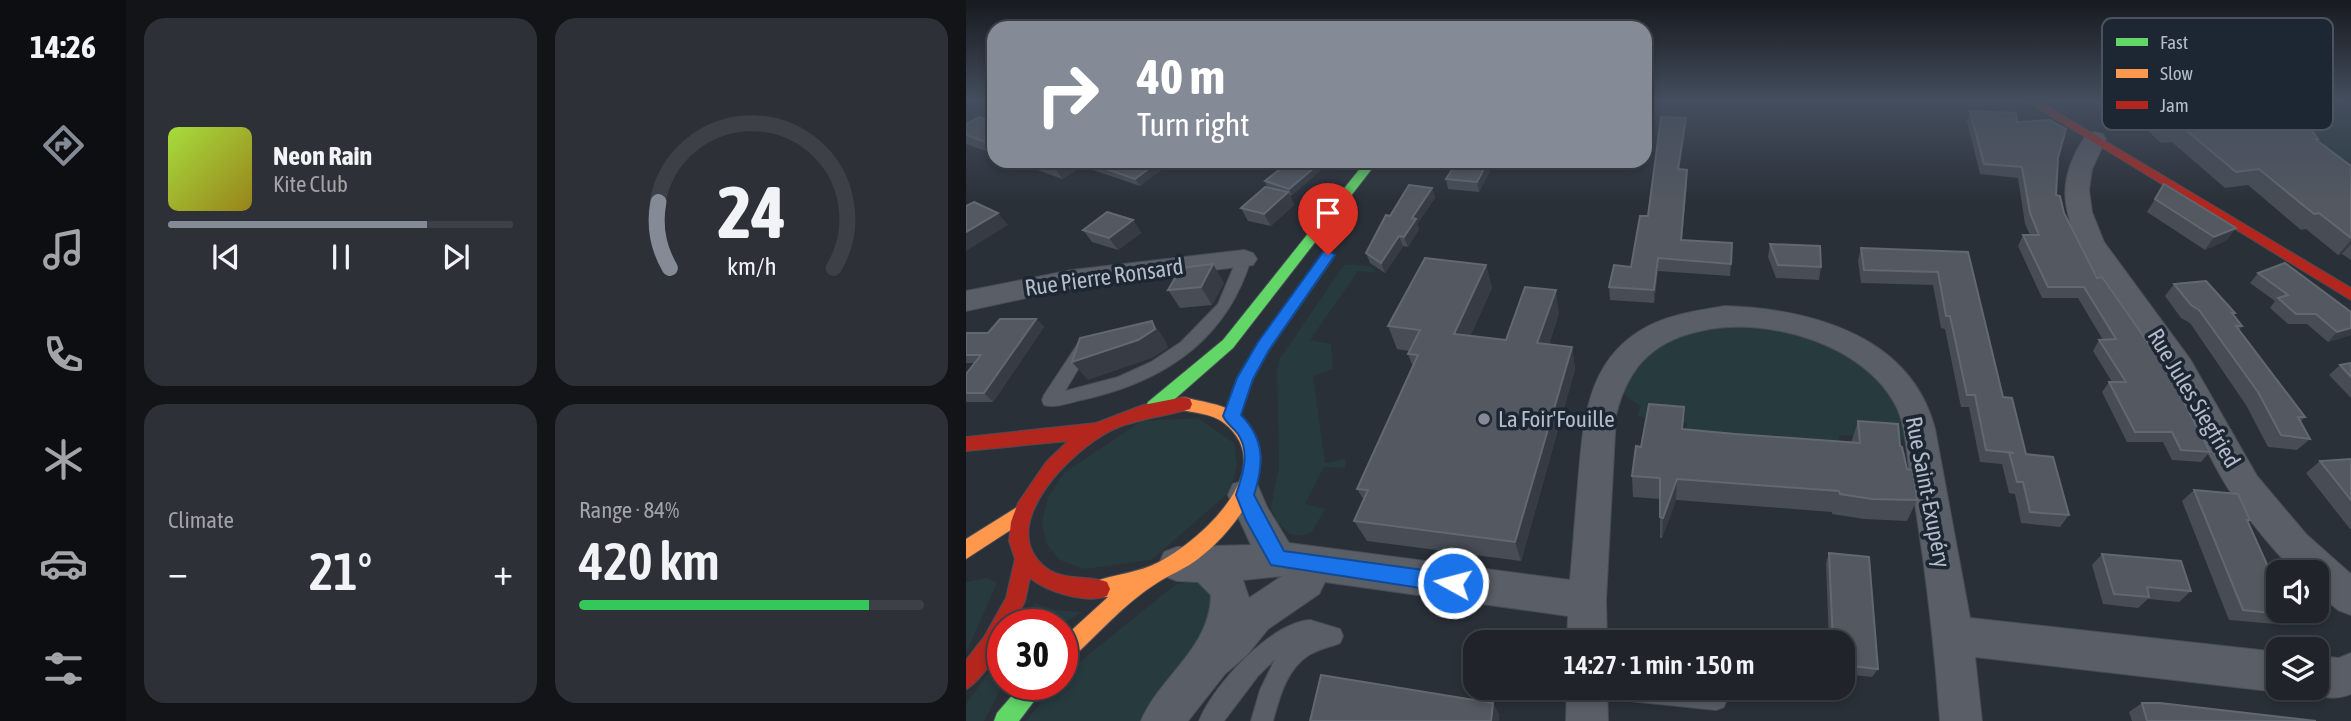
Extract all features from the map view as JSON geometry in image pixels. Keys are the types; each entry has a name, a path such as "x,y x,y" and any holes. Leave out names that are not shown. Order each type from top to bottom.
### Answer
{"main road":[{"path":"2089,136 2351,295"},
{"path":"1154,407 1205,367 1228,344 1366,168"},
{"path":"1231,416 1245,378 1264,346 1334,246"},
{"path":"966,446 993,440 1062,438 1102,427 1154,407 1184,404 1210,407 1231,416 1245,430 1253,449 1253,471 1245,495 1218,532 1177,570 1114,605 1078,639"},
{"path":"966,678 991,644 1015,601 1024,560 1019,531 1033,478 1102,427"},
{"path":"966,446 1007,458"},
{"path":"966,551 1022,512"},
{"path":"1024,560 1041,578 1067,589 1106,589 1177,570"},
{"path":"1004,562 1024,560"},
{"path":"1005,721 1023,700"}],"street":[{"name":"Rue Jules Siegfried","path":"2095,139 2079,164 2077,190 2083,223 2107,272 2153,327 2184,372 2245,485 2283,533 2351,597"},
{"name":"Rue Pierre Ronsard","path":"966,301 1059,281 1244,259"},
{"name":"Rue Saint-Exupéry","path":"1587,630 1600,415 1607,388 1621,365 1637,349 1658,335 1715,316 1770,317 1815,328 1852,346 1892,376 1907,395 1915,415 1939,537 1953,635 1961,721"},
{"path":"1245,495 1252,514 1278,559"},
{"path":"1254,616 1258,598 1278,559"},
{"path":"1177,570 1237,561 1250,563 1278,559 1587,600"},
{"path":"1162,721 1211,660 1233,641 1254,616 1306,582 1315,564"},
{"path":"1177,570 1223,577 1230,589 1230,602 1211,660"},
{"path":"1953,635 2266,671"},
{"path":"2329,677 2340,678 2351,673"},
{"path":"1587,700 1587,721"}],"lane":[{"path":"1089,338 1050,400 1110,387 1153,368 1195,338 1223,308 1244,259"},
{"path":"1210,721 1250,669 1278,643 1300,631 1316,630 1333,636 1300,647 1283,663 1272,683 1262,721"}],"green space":[{"path":"2307,136 2351,136 2351,167"},
{"path":"1344,265 1371,267 1378,273 1358,271 1310,340 1331,344 1333,369 1313,376 1325,463 1346,459 1345,468 1324,467 1305,504 1325,509 1312,532 1301,536 1290,534 1276,521 1271,507 1279,467 1279,360"},
{"path":"1750,323 1826,342 1883,379 1902,413 1906,439 1839,435 1840,455 1686,440 1687,423 1637,416 1641,406 1620,392 1645,358 1674,338 1708,327"},
{"path":"1198,418 1234,443 1237,465 1231,491 1151,560 1084,569 1060,560 1046,543 1042,521 1048,497 1064,473 1142,421"},
{"path":"987,578 997,583 966,653 966,582"},
{"path":"1190,582 1214,588 1211,622 1146,721 1026,721 1043,700 1078,700 1078,663 1175,585"},
{"path":"1034,603 1053,609 1030,609"},
{"path":"987,675 987,700 995,700 984,721 966,721 966,704"}],"building":[{"path":"968,136 987,136 987,142"},
{"path":"1659,136 1683,136 1678,169 1687,170 1681,240 1732,243 1731,264 1658,258 1654,290 1609,287 1614,265 1631,267 1640,216 1648,216"},
{"path":"1977,136 2064,136 2058,158 2056,195 2060,196 2064,213 2097,278 2102,277 2167,370 2210,452 2181,450 2172,432 2135,432 2109,382 2126,382 2099,340 2116,339 2084,287 2048,287 2023,235 2039,235 2030,213 2022,167 1984,164"},
{"path":"2193,136 2316,136 2318,139 2315,139 2351,166 2351,238 2319,213 2314,214 2259,169 2236,172"},
{"path":"1103,168 1150,168 1135,179"},
{"path":"1281,168 1314,168 1289,189 1265,181"},
{"path":"1453,168 1484,168 1477,182 1446,179"},
{"path":"2164,184 2236,228 2214,237 2155,199"},
{"path":"1409,185 1432,188 1412,218 1416,219 1404,237 1399,236 1381,263 1366,253 1386,215 1390,216"},
{"path":"1265,187 1288,192 1264,214 1241,208"},
{"path":"974,202 998,213 966,232 966,206"},
{"path":"1107,212 1133,220 1109,238 1083,230"},
{"path":"1770,244 1820,246 1821,267 1778,265"},
{"path":"1861,248 1968,252 2003,397 2012,398 2026,454 2053,457 2069,515 2030,512 2023,482 2017,482 2009,452 1986,450 1975,395 1967,395 1950,316 1946,316 1938,272 1864,270"},
{"name":"La Foir'Fouille","path":"1425,258 1486,265 1454,334 1506,340 1525,287 1556,290 1537,343 1572,347 1515,542 1354,521 1368,490 1357,489 1418,355 1408,354 1420,330 1388,326"},
{"path":"2285,263 2351,312 2351,328 2337,332 2316,314 2296,314 2278,298 2288,295 2258,273"},
{"path":"1213,264 1201,287 1168,290 1181,268"},
{"path":"2206,281 2235,313 2232,313 2242,326 2236,326 2305,417 2298,417 2310,439 2281,435 2258,392 2199,310 2191,305 2174,284"},
{"path":"1000,319 1036,319 984,393 966,393 966,374 981,355 966,355 966,333 988,333"},
{"path":"1152,321 1155,329 1138,340 1072,362 1080,338"},
{"path":"2351,363 2351,377 2340,365"},
{"path":"1649,404 1684,407 1682,429 1735,434 1860,443 1858,421 1898,424 1900,446 1907,469 1913,470 1917,500 1872,499 1840,494 1839,491 1677,479 1663,518 1660,517 1660,478 1632,476 1636,446 1641,447"},
{"path":"2351,459 2351,500 2320,461"},
{"path":"2194,490 2238,494 2250,520 2247,520 2266,562 2266,612 2243,610"},
{"path":"1829,553 1869,557 1878,669 1855,666 1855,630 1832,630"},
{"path":"2102,554 2181,561 2191,591 2147,587 2149,597 2114,594"},
{"path":"1321,675 1493,703 1491,721 1310,721"},
{"path":"2142,703 2160,703 2316,721 2147,721"}],"traffic: fast":[{"path":"1154,407 1228,344 1366,168"},
{"path":"1005,721 1023,700"}],"traffic: slow":[{"path":"1100,589 1120,586 1158,573 1193,552 1228,517 1242,497 1251,476 1253,455 1247,435 1225,415 1184,404"},
{"path":"966,550 1022,512"},
{"path":"1078,639 1148,578"}],"traffic: jam":[{"path":"2088,136 2351,295"},
{"path":"1232,416 1245,378 1264,346 1327,257"},
{"path":"1100,589 1053,581 1039,574 1024,559 1019,541 1020,522 1027,503 1052,467 1066,452 1092,433 1129,416 1184,404"},
{"path":"966,444 1061,435 1093,429"},
{"path":"966,678 991,644 1015,601 1024,560"}],"place":[{"name":"La Foir'Fouille","path":"1484,419"}],"route":[{"path":"1328,255 1264,346 1245,378 1231,416 1245,430 1253,449 1253,471 1245,495 1252,514 1278,559 1453,583"}]}
